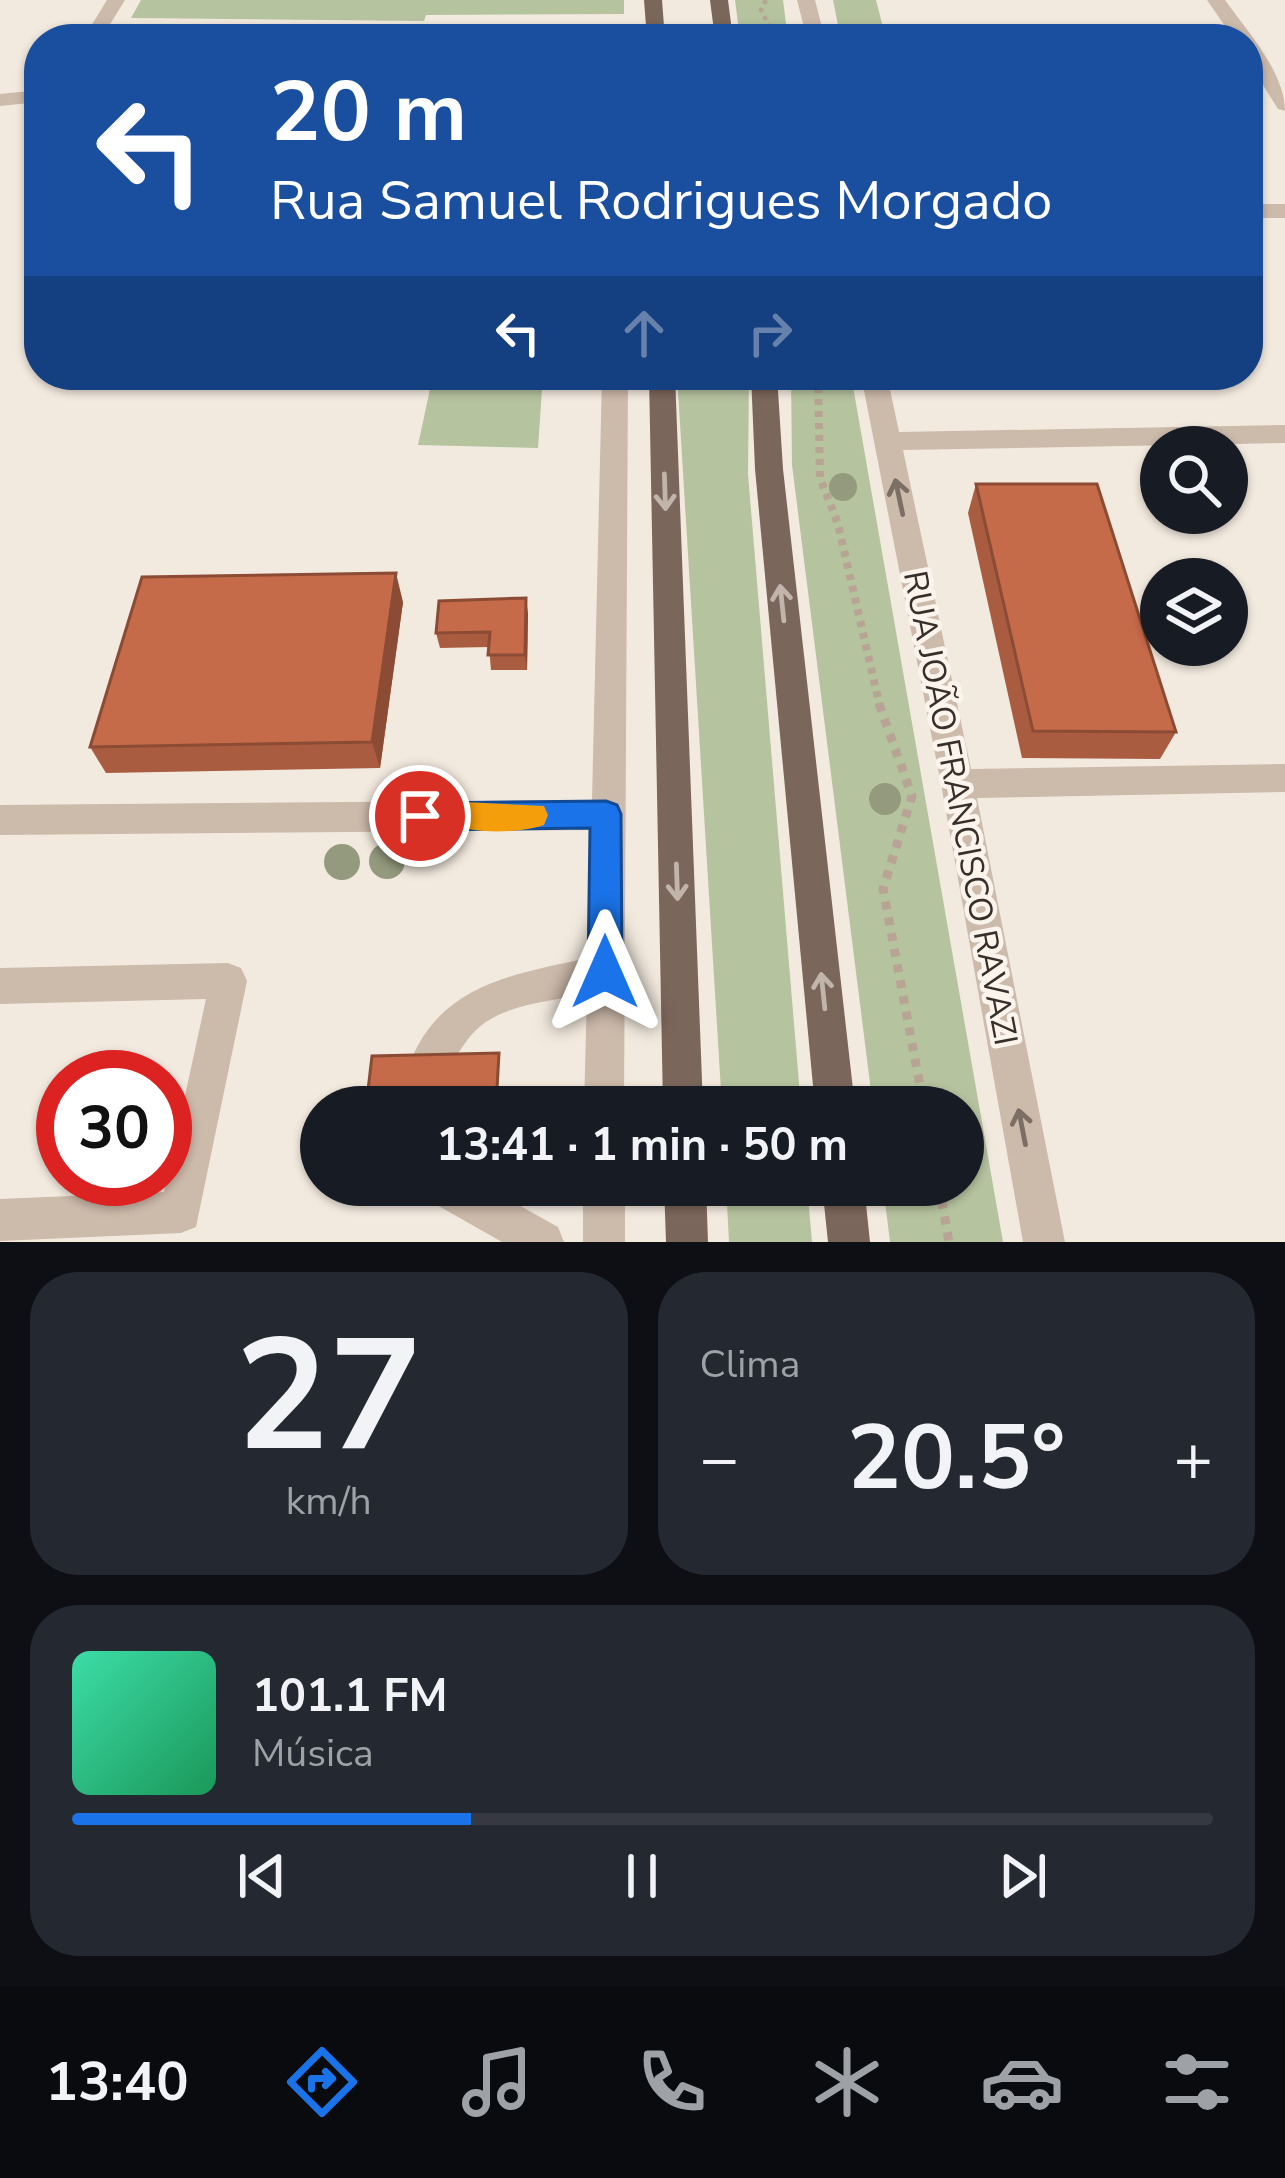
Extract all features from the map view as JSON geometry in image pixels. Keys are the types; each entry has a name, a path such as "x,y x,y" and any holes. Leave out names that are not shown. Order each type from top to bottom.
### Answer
{"main road":[{"path":"662,390 682,1086"},
{"path":"765,390 833,1086"},
{"path":"686,1206 687,1242"},
{"path":"845,1206 849,1242"}],"street":[{"path":"1216,0 1235,24"},
{"path":"1263,66 1285,105"},
{"path":"604,1086 615,390"},
{"name":"RUA JOÃO FRANCISCO RAVAZI","path":"877,390 958,784 1044,1242"},
{"path":"887,441 1285,434"},
{"path":"958,784 1285,778"},
{"path":"0,820 606,814"},
{"path":"430,1060 464,1016 495,996 605,972"},
{"path":"0,986 228,981 181,1212 0,1220"},
{"path":"480,1206 543,1242"},
{"path":"604,1206 604,1242"}],"path":[{"path":"818,390 820,478 838,524 873,686 912,796 884,889 920,1086"},
{"path":"942,1206 949,1242"}],"green space":[{"path":"141,0 624,0 624,14 426,15 424,21 131,18"},
{"path":"735,0 783,0 786,24 738,24"},
{"path":"833,0 876,0 882,24 838,24"},
{"path":"430,390 542,390 538,448 418,445"},
{"path":"678,390 749,390 748,474 799,1086 721,1086"},
{"path":"791,390 854,390 976,1086 870,1086 792,465"},
{"path":"984,1134 1003,1242 890,1242 886,1206 984,1206"},
{"path":"727,1206 809,1206 812,1242 729,1242"}],"building":[{"path":"976,484 1097,484 1140,619 1140,666 1155,666 1176,732 1033,731"},
{"path":"396,573 372,742 90,747 142,577"},
{"path":"526,598 525,655 488,655 490,632 436,633 439,601"},
{"path":"499,1053 497,1086 368,1086 372,1056"}],"slow traffic":[{"path":"464,816 533,815"}],"route":[{"path":"420,816 606,814 605,972"}]}
